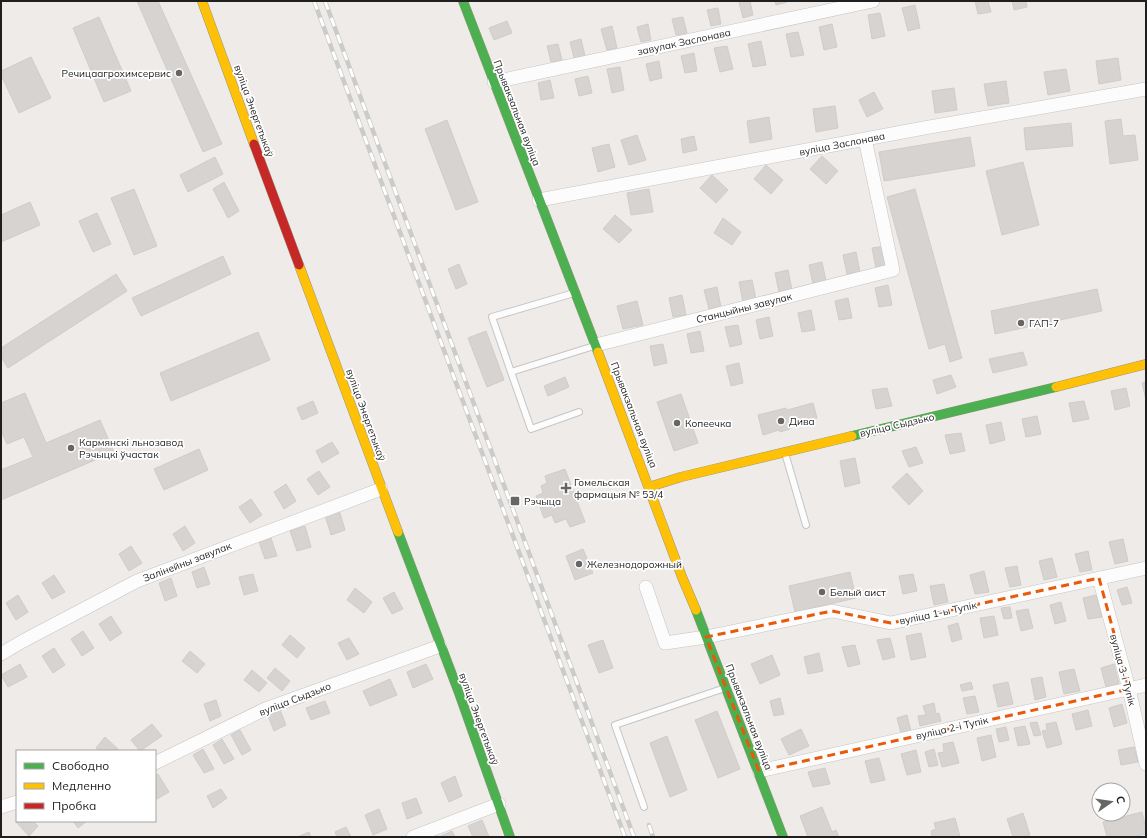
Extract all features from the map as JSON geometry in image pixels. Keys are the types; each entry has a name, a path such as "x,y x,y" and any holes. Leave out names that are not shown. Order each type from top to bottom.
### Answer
{"street":[{"name":"вуліца Энергетыкаў","path":"202,1 381,489 459,693 510,837"},
{"name":"Прывакзальная вуліца","path":"463,1 596,345 682,576 783,837"},
{"name":"завулак Заслонава","path":"494,82 874,1"},
{"name":"вуліца Заслонава","path":"539,200 924,128 1146,89"},
{"name":"Станцыйны завулак","path":"596,345 893,270 865,139"},
{"name":"вуліца Сыдзько","path":"649,487 681,477 1045,390 1146,364"},
{"name":"Залінейны завулак","path":"1,654 136,581 381,489"},
{"name":"вуліца 1-ы Тупік","path":"646,587 665,643 832,610 891,623 1146,568"},
{"name":"вуліца 3-і Тупік","path":"1099,578 1129,689 1146,764"},
{"name":"вуліца Сыдзько","path":"156,763 265,709 440,646"},
{"name":"вуліца 2-і Тупік","path":"758,771 1146,685"},
{"path":"1,807 16,802"},
{"path":"413,837 499,804"}],"lane":[{"path":"576,293 492,317 531,429 578,412"},
{"path":"511,372 596,345"},
{"path":"785,452 806,525"},
{"path":"644,807 615,725 726,687"}],"highlighted area":[{"path":"1099,578 1129,689 759,771 706,637 832,611 891,623"}],"building":[{"name":"Речицаагрохимсервис","path":"137,1 158,1 222,144 203,152"},
{"path":"750,1 753,15 743,18 739,2"},
{"path":"775,1 787,1 787,2 776,5"},
{"path":"975,1 988,1 991,12 978,14"},
{"path":"1012,1 1026,1 1027,7 1014,10"},
{"path":"915,5 920,28 908,31 902,8"},
{"path":"718,8 721,24 711,26 707,10"},
{"path":"880,13 885,36 872,39 868,15"},
{"path":"99,17 131,91 104,102 73,28"},
{"path":"683,17 687,33 676,35 672,19"},
{"path":"507,21 512,33 494,40 489,28"},
{"path":"648,24 651,40 641,42 637,27"},
{"path":"832,24 837,47 824,50 819,27"},
{"path":"612,26 617,48 607,50 601,29"},
{"path":"798,32 804,55 791,57 786,34"},
{"path":"581,39 585,56 574,58 570,42"},
{"path":"761,41 766,65 753,67 748,44"},
{"path":"558,44 562,60 551,62 547,46"},
{"path":"727,46 733,69 720,72 714,48"},
{"path":"694,53 697,71 685,73 681,56"},
{"path":"31,57 51,98 19,113 1,75 1,71"},
{"path":"1118,58 1121,80 1099,84 1096,61"},
{"path":"659,61 662,78 650,81 646,64"},
{"path":"620,67 624,90 612,93 607,69"},
{"path":"1066,69 1070,91 1048,95 1044,72"},
{"path":"588,76 592,93 579,96 575,79"},
{"path":"550,80 554,98 541,100 538,83"},
{"path":"1006,81 1009,103 988,106 984,84"},
{"path":"954,88 957,110 935,113 932,91"},
{"path":"874,92 883,109 867,117 859,100"},
{"path":"835,106 838,128 816,132 813,109"},
{"path":"769,117 772,139 750,143 747,121"},
{"path":"1121,119 1123,136 1135,135 1138,160 1110,164 1105,121"},
{"path":"447,120 478,202 456,210 425,129"},
{"path":"1071,123 1073,146 1026,150 1024,128"},
{"path":"637,135 646,160 629,165 621,140"},
{"path":"694,136 697,150 683,153 681,139"},
{"path":"970,137 975,166 884,181 879,152"},
{"path":"609,144 615,167 598,172 592,148"},
{"path":"822,156 838,171 826,184 810,169"},
{"path":"215,157 223,174 188,192 180,175"},
{"path":"1023,162 1039,225 1002,235 986,171"},
{"path":"766,165 783,180 771,194 754,179"},
{"path":"712,175 728,190 716,203 700,188"},
{"path":"224,182 239,211 228,218 213,189"},
{"path":"134,189 157,246 134,255 111,198"},
{"path":"649,189 653,212 631,215 627,193"},
{"path":"915,189 962,358 950,362 945,344 929,349 887,197"},
{"path":"30,202 40,225 1,242 1,215"},
{"path":"97,213 111,244 93,252 79,221"},
{"path":"615,215 632,230 619,243 603,229"},
{"path":"723,218 741,232 732,245 714,233"},
{"path":"885,246 889,265 876,268 872,248"},
{"path":"856,252 860,272 847,274 843,255"},
{"path":"223,256 231,274 141,316 132,298"},
{"path":"822,262 826,281 813,284 809,265"},
{"path":"459,264 467,284 456,289 448,269"},
{"path":"788,270 792,290 779,292 775,273"},
{"path":"116,274 127,291 8,368 1,357 1,348"},
{"path":"752,280 756,299 743,302 739,282"},
{"path":"888,285 892,305 879,307 875,288"},
{"path":"717,287 721,307 709,309 704,290"},
{"name":"ГАП-7","path":"1097,289 1102,311 995,334 991,311"},
{"path":"682,295 686,315 673,317 669,298"},
{"path":"848,298 852,318 839,320 835,301"},
{"path":"637,301 643,325 623,329 617,306"},
{"path":"811,310 815,330 802,332 798,313"},
{"path":"769,317 773,336 760,339 756,320"},
{"path":"738,325 742,344 730,347 725,327"},
{"path":"486,331 504,380 487,387 468,338"},
{"path":"700,331 704,351 691,353 687,334"},
{"path":"258,332 270,360 171,401 160,373"},
{"path":"663,344 667,363 654,366 650,346"},
{"path":"1023,352 1027,365 993,373 989,359"},
{"path":"739,363 743,383 731,386 726,366"},
{"path":"951,375 956,387 937,394 933,380"},
{"path":"565,377 569,387 548,396 544,386"},
{"path":"1146,382 1146,400 1142,383"},
{"path":"887,388 892,406 876,409 872,390"},
{"path":"1126,388 1130,406 1115,410 1111,391"},
{"name":"Кармянскі льнозавод Рэчыцкі ўчастак","path":"25,393 46,443 100,420 114,452 1,500 1,470 33,457 24,437 7,444 1,431 1,403"},
{"name":"Копеечка","path":"681,394 698,443 674,451 657,402"},
{"path":"313,401 318,413 302,420 297,408"},
{"path":"1084,401 1089,419 1073,422 1069,403"},
{"name":"Дива","path":"813,403 817,418 789,424 790,429 780,432 779,430 763,435 758,415 786,408 787,410"},
{"path":"1037,416 1041,434 1026,437 1022,419"},
{"path":"1001,422 1005,440 990,444 986,425"},
{"path":"961,433 965,451 950,454 945,435"},
{"path":"332,442 339,453 322,463 316,451"},
{"path":"916,447 923,463 909,467 902,451"},
{"path":"199,449 208,470 164,490 154,469"},
{"path":"855,458 860,483 845,487 840,461"},
{"name":"Рэчыца","path":"565,469 585,522 570,527 566,519 555,523 552,515 544,518 536,496 543,493 541,486 547,483 545,476"},
{"path":"319,471 330,487 318,495 307,479"},
{"path":"907,473 923,491 909,505 892,487"},
{"path":"286,484 296,501 284,509 274,492"},
{"path":"251,499 262,515 250,523 239,507"},
{"path":"339,510 345,530 331,535 325,515"},
{"path":"185,526 195,543 183,551 173,534"},
{"path":"305,526 311,547 297,551 290,531"},
{"path":"271,538 277,556 265,559 259,542"},
{"path":"1123,539 1128,561 1115,564 1109,542"},
{"path":"131,546 142,563 129,571 119,554"},
{"name":"Железнодорожный","path":"583,549 593,573 575,580 566,556"},
{"path":"1088,551 1092,570 1080,572 1075,554"},
{"path":"1052,558 1057,577 1044,580 1039,561"},
{"path":"1017,566 1021,585 1010,587 1005,568"},
{"path":"204,567 210,584 197,588 192,572"},
{"path":"984,571 989,592 975,594 970,575"},
{"name":"Белый аист","path":"850,572 856,598 795,612 789,586"},
{"path":"253,574 258,591 244,595 239,577"},
{"path":"913,574 917,591 903,594 899,576"},
{"path":"54,575 65,592 52,599 42,583"},
{"path":"171,578 177,596 165,601 159,583"},
{"path":"944,584 948,602 934,605 930,586"},
{"path":"1127,587 1132,603 1122,605 1117,590"},
{"path":"355,588 372,602 364,613 347,600"},
{"path":"394,592 403,609 392,614 383,598"},
{"path":"18,595 28,612 16,620 6,603"},
{"path":"1096,595 1102,617 1088,619 1083,598"},
{"path":"1061,602 1066,621 1055,624 1050,605"},
{"path":"1010,607 1012,618 1004,619 1001,608"},
{"path":"1028,609 1033,628 1021,631 1016,611"},
{"path":"111,616 122,633 110,641 99,624"},
{"path":"994,616 998,635 984,638 980,618"},
{"path":"958,623 962,639 952,642 948,626"},
{"path":"83,631 94,648 82,656 71,639"},
{"path":"921,633 926,657 911,660 906,636"},
{"path":"290,635 305,648 297,658 282,645"},
{"path":"349,638 359,654 347,660 338,643"},
{"path":"890,638 895,657 883,660 877,640"},
{"path":"603,640 613,668 599,673 588,645"},
{"path":"855,645 860,664 848,667 842,647"},
{"path":"54,648 65,665 53,673 42,656"},
{"path":"190,651 205,664 197,673 182,661"},
{"path":"819,653 823,671 808,674 804,657"},
{"path":"772,655 780,675 760,684 751,664"},
{"path":"20,664 27,677 8,687 1,675"},
{"path":"426,664 433,679 413,688 407,672"},
{"path":"1114,664 1119,684 1106,687 1101,668"},
{"path":"275,668 290,681 282,691 267,678"},
{"path":"1074,669 1080,691 1064,694 1059,672"},
{"path":"252,670 267,683 259,692 244,680"},
{"path":"1042,677 1046,697 1035,700 1031,679"},
{"path":"390,679 397,695 370,706 363,691"},
{"path":"971,682 973,689 962,691 960,685"},
{"path":"1008,682 1013,704 998,707 993,685"},
{"path":"975,696 979,712 967,714 963,698"},
{"path":"780,698 784,714 774,716 770,701"},
{"path":"216,700 221,716 210,721 204,704"},
{"path":"325,701 330,713 311,720 306,708"},
{"path":"934,703 936,714 939,713 941,721 920,726 918,716 926,715 923,706"},
{"path":"1122,704 1127,723 1114,727 1109,708"},
{"path":"280,710 286,725 274,731 268,716"},
{"path":"1088,710 1092,726 1076,730 1072,714"},
{"path":"717,711 740,769 718,778 695,720"},
{"path":"907,715 911,731 901,733 897,718"},
{"path":"1037,722 1041,735 1034,736 1030,723"},
{"path":"1056,722 1062,744 1047,748 1042,731 1047,730 1046,724"},
{"path":"152,724 162,736 141,750 139,750 131,740"},
{"path":"1025,726 1030,744 1018,746 1014,728"},
{"path":"1006,727 1009,740 999,742 996,729"},
{"path":"801,729 809,746 789,755 781,739"},
{"path":"240,730 251,750 242,755 231,735"},
{"path":"991,735 996,757 982,761 977,738"},
{"path":"667,736 687,790 670,797 650,743"},
{"path":"105,737 119,750 99,750 96,748"},
{"path":"222,739 234,759 224,764 213,745"},
{"path":"953,742 959,763 942,767 938,753 944,752 943,744"},
{"path":"1134,747 1138,762 1121,765 1118,750"},
{"path":"203,749 214,769 204,773 193,755"},
{"path":"934,749 938,765 929,767 925,752"},
{"path":"916,750 921,772 907,775 901,754"},
{"path":"879,758 885,780 871,783 865,761"},
{"path":"825,768 830,784 813,787 808,772"},
{"path":"158,774 169,792 157,799 156,797 156,775"},
{"path":"455,776 462,796 449,802 441,783"},
{"path":"221,789 227,798 213,808 207,796"},
{"path":"416,798 422,813 407,819 402,803"},
{"path":"822,807 832,832 836,830 839,837 808,837 800,816"},
{"path":"379,809 387,829 373,835 365,815"},
{"path":"1142,812 1146,834 1133,837 1107,837 1103,822 1131,822 1131,815"},
{"path":"1023,813 1030,835 1013,837 1007,819"},
{"path":"955,818 960,837 932,837 931,831 936,829 934,823"},
{"path":"482,820 489,837 473,837 468,826"},
{"path":"16,822 34,822 38,826 29,836"},
{"path":"74,822 86,822 78,828"},
{"path":"346,827 351,837 337,837 335,832"},
{"path":"452,831 455,837 439,837"},
{"path":"309,832 311,837 297,837"}],"railway":[{"path":"314,1 625,837"},
{"path":"325,1 634,837"},
{"path":"649,825 653,837"}],"traffic: fast":[{"path":"463,1 598,352"},
{"path":"852,436 1056,387"},
{"path":"398,532 459,693 510,837"},
{"path":"696,610 783,837"}],"traffic: slow":[{"path":"202,1 254,144"},
{"path":"299,265 398,532"},
{"path":"598,352 682,577 696,610"},
{"path":"1056,387 1146,364"},
{"path":"649,487 681,477 852,436"}],"traffic: jam":[{"path":"254,144 299,265"}],"place":[{"name":"Речицаагрохимсервис","path":"179,73"},
{"name":"ГАП-7","path":"1021,323"},
{"name":"Дива","path":"781,421"},
{"name":"Копеечка","path":"677,423"},
{"name":"Кармянскі льнозавод Рэчыцкі ўчастак","path":"71,448"},
{"name":"Гомельская фармацыя № 53/4","path":"566,488"},
{"name":"Рэчыца","path":"515,501"},
{"name":"Железнодорожный","path":"579,564"},
{"name":"Белый аист","path":"822,592"}]}
